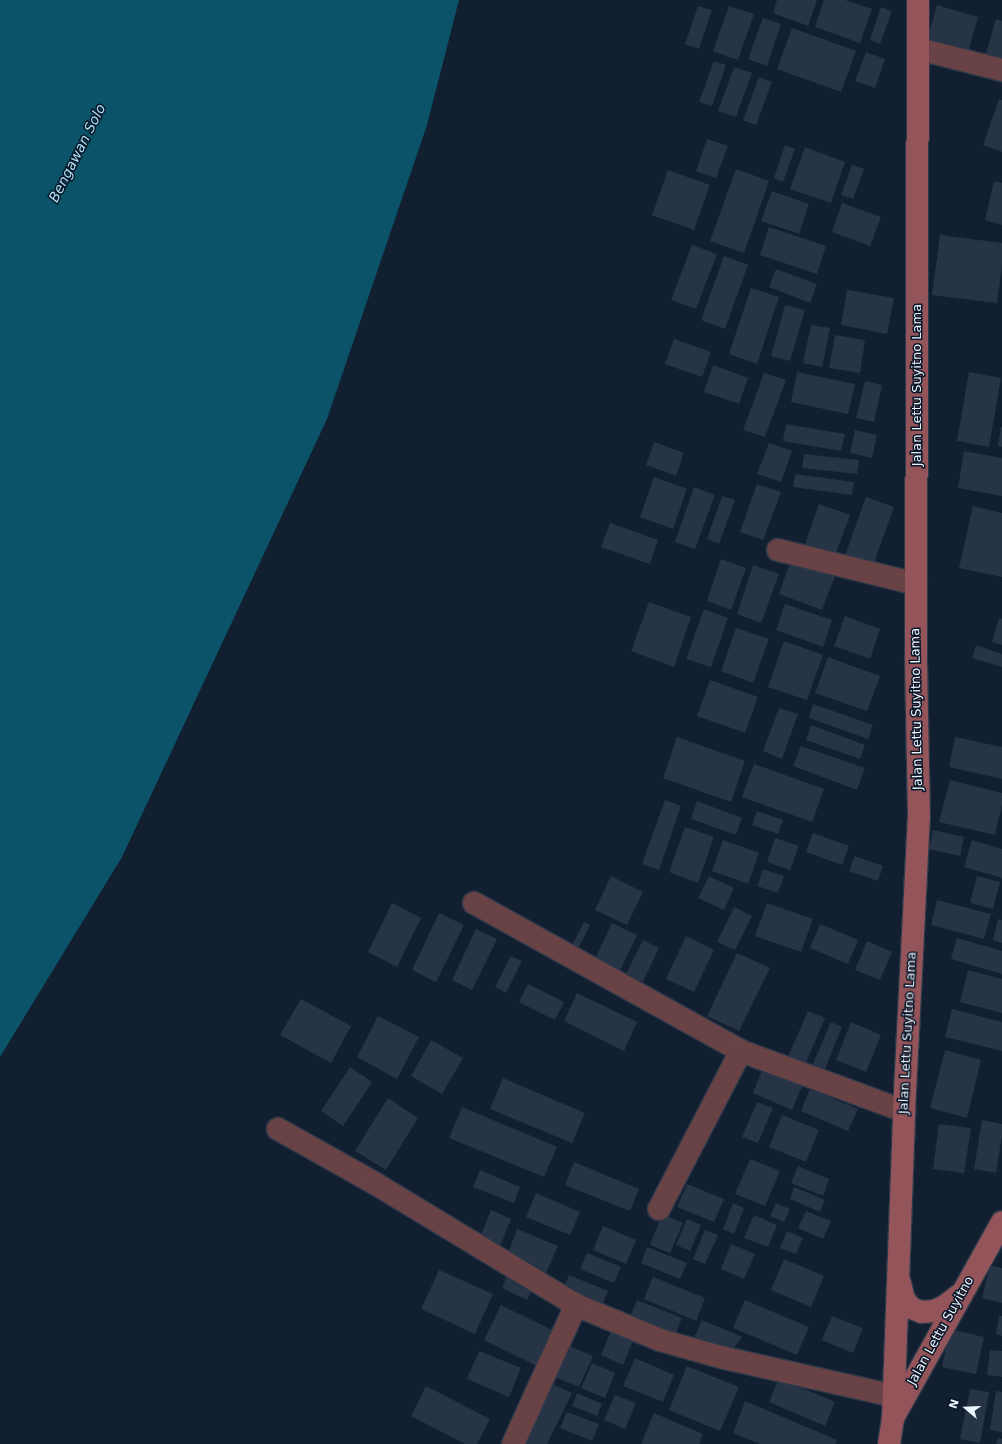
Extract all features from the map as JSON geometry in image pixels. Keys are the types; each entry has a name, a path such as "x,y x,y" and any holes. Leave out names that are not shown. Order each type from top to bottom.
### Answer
{"main road":[{"name":"Jalan Lettu Suyitno Lama","path":"893,1418 904,1111 919,817 916,584 918,0"},
{"name":"Jalan Lettu Suyitno","path":"889,1444 893,1418 961,1293 1002,1222"},
{"path":"898,1270 904,1299 911,1308 922,1312 934,1311 945,1306 961,1293"}],"street":[{"path":"919,49 1002,70"},
{"path":"778,550 916,584"},
{"path":"474,903 741,1051 904,1111"},
{"path":"659,1209 741,1051"},
{"path":"278,1129 376,1184 576,1305 660,1340 724,1358 894,1396"},
{"path":"513,1444 576,1305"}],"water":[{"name":"Bengawan Solo","path":"0,0 459,0 427,125 327,419 122,857 0,1057"}],"building":[{"path":"777,0 817,0 808,26 773,13"},
{"path":"824,0 845,0 872,9 860,43 815,27"},
{"path":"937,5 978,17 967,56 926,43"},
{"path":"698,6 712,10 699,49 685,44"},
{"path":"729,6 754,14 738,60 713,51"},
{"path":"881,7 892,11 880,44 870,40"},
{"path":"763,18 781,24 767,66 748,59"},
{"path":"996,19 1002,21 1002,62 985,57"},
{"path":"792,28 856,51 841,92 777,69"},
{"path":"866,52 885,59 875,88 855,81"},
{"path":"714,61 726,65 712,106 699,102"},
{"path":"734,67 752,73 736,117 718,111"},
{"path":"759,77 772,82 756,125 743,120"},
{"path":"999,99 1002,100 1002,152 983,145"},
{"path":"707,139 728,146 716,178 696,171"},
{"path":"785,145 795,149 783,182 774,178"},
{"path":"805,147 845,162 831,203 790,189"},
{"path":"852,165 864,169 853,199 841,195"},
{"path":"736,169 769,181 744,253 710,241"},
{"path":"668,170 710,185 694,230 652,215"},
{"path":"994,181 1002,183 1002,225 985,220"},
{"path":"772,191 809,204 799,234 761,221"},
{"path":"842,203 881,217 870,246 832,232"},
{"path":"769,227 826,246 817,274 760,255"},
{"path":"940,235 1002,243 1002,265 997,303 932,295"},
{"path":"692,245 717,254 696,309 671,300"},
{"path":"724,256 748,265 725,329 701,320"},
{"path":"776,269 817,284 810,303 769,287"},
{"path":"751,288 779,297 757,364 729,354"},
{"path":"847,290 894,298 887,334 841,325"},
{"path":"785,305 805,310 790,361 771,356"},
{"path":"811,325 830,328 822,367 803,363"},
{"path":"835,335 865,340 860,373 829,368"},
{"path":"674,339 711,352 702,377 665,364"},
{"path":"713,365 748,378 739,404 704,392"},
{"path":"797,372 855,384 848,414 791,402"},
{"path":"969,372 1001,378 989,447 957,441"},
{"path":"764,373 786,380 765,437 743,430"},
{"path":"865,381 882,385 874,422 856,418"},
{"path":"786,424 845,434 841,451 783,441"},
{"path":"1002,427 1002,447 998,446"},
{"path":"855,430 877,435 872,458 850,453"},
{"path":"654,442 684,453 676,476 646,465"},
{"path":"769,443 792,451 781,482 757,474"},
{"path":"964,451 1002,458 1002,496 958,488"},
{"path":"804,454 859,460 857,474 802,468"},
{"path":"795,474 854,482 852,495 793,487"},
{"path":"654,477 687,489 673,529 640,517"},
{"path":"757,484 781,492 763,540 740,532"},
{"path":"694,487 715,495 695,549 675,542"},
{"path":"722,496 735,500 719,544 707,539"},
{"path":"866,497 894,507 871,571 843,561"},
{"path":"819,504 850,515 833,561 803,550"},
{"path":"973,506 1002,513 1002,577 959,568"},
{"path":"610,523 658,540 650,564 601,547"},
{"path":"721,559 746,568 731,610 707,601"},
{"path":"791,560 835,576 822,610 779,594"},
{"path":"753,565 779,574 761,623 737,614"},
{"path":"649,602 691,617 674,667 631,651"},
{"path":"785,604 832,620 823,647 776,630"},
{"path":"704,609 728,618 711,667 686,659"},
{"path":"845,616 880,629 870,659 834,646"},
{"path":"999,618 1002,619 1002,645 992,642"},
{"path":"736,628 769,639 753,683 721,671"},
{"path":"784,641 823,655 807,700 768,687"},
{"path":"976,645 1002,654 1002,667 972,658"},
{"path":"828,657 880,676 867,711 815,693"},
{"path":"710,680 758,697 745,733 697,716"},
{"path":"813,704 873,725 868,739 809,718"},
{"path":"779,708 798,714 782,759 763,751"},
{"path":"811,725 865,745 860,759 806,740"},
{"path":"677,737 745,761 731,802 663,778"},
{"path":"955,737 1002,747 1002,779 949,767"},
{"path":"801,746 865,768 857,790 793,766"},
{"path":"754,764 824,789 812,822 742,797"},
{"path":"950,780 1002,793 1002,805 995,835 939,822"},
{"path":"665,800 681,806 659,870 642,864"},
{"path":"697,801 742,818 736,835 691,819"},
{"path":"757,811 783,820 778,834 752,825"},
{"path":"685,827 714,837 698,883 669,872"},
{"path":"933,830 964,837 960,856 929,849"},
{"path":"813,833 849,846 842,865 806,852"},
{"path":"775,838 799,846 790,870 767,862"},
{"path":"723,840 759,853 748,884 712,871"},
{"path":"972,840 1002,849 1002,878 964,867"},
{"path":"855,856 883,866 878,881 849,871"},
{"path":"763,869 784,876 778,893 757,886"},
{"path":"611,876 643,892 627,925 595,910"},
{"path":"709,876 734,888 724,910 698,898"},
{"path":"977,876 1000,882 993,909 970,903"},
{"path":"937,900 991,914 984,939 931,925"},
{"path":"392,903 421,918 397,967 368,952"},
{"path":"767,903 813,919 801,952 755,936"},
{"path":"734,907 752,916 735,950 717,942"},
{"path":"439,913 464,925 436,982 412,970"},
{"path":"998,919 1002,920 1002,943 993,940"},
{"path":"584,922 590,925 579,947 573,944"},
{"path":"612,923 637,935 619,973 594,961"},
{"path":"820,924 858,940 848,964 810,948"},
{"path":"476,929 497,939 472,990 452,980"},
{"path":"686,936 714,950 694,992 666,979"},
{"path":"957,938 1002,951 1002,974 951,959"},
{"path":"643,940 659,948 641,986 624,978"},
{"path":"867,941 892,952 880,980 855,970"},
{"path":"737,953 770,968 739,1031 707,1016"},
{"path":"511,956 522,961 506,993 495,987"},
{"path":"968,970 1002,979 1002,1013 960,1002"},
{"path":"528,984 564,1002 555,1020 519,1002"},
{"path":"577,993 637,1022 624,1051 564,1021"},
{"path":"301,999 351,1026 331,1063 280,1035"},
{"path":"952,1009 1002,1022 1002,1051 945,1037"},
{"path":"808,1011 825,1018 804,1067 787,1059"},
{"path":"378,1016 419,1037 397,1079 357,1057"},
{"path":"831,1022 842,1027 825,1069 813,1064"},
{"path":"851,1022 881,1035 866,1072 836,1060"},
{"path":"431,1040 463,1058 442,1094 411,1076"},
{"path":"945,1050 981,1060 967,1118 930,1108"},
{"path":"350,1067 372,1082 343,1126 321,1111"},
{"path":"763,1068 803,1084 792,1110 753,1093"},
{"path":"503,1078 585,1113 572,1143 490,1109"},
{"path":"810,1089 858,1109 848,1131 801,1111"},
{"path":"388,1098 418,1118 386,1170 355,1151"},
{"path":"757,1102 773,1108 758,1143 742,1137"},
{"path":"462,1107 557,1147 544,1177 449,1138"},
{"path":"782,1115 819,1130 806,1162 769,1147"},
{"path":"982,1120 1002,1124 1002,1135 996,1173 974,1169"},
{"path":"939,1124 971,1128 964,1173 933,1169"},
{"path":"750,1159 780,1171 765,1206 735,1194"},
{"path":"574,1162 639,1189 630,1211 565,1185"},
{"path":"798,1166 829,1179 823,1196 791,1183"},
{"path":"480,1170 520,1187 514,1203 473,1187"},
{"path":"687,1184 724,1199 714,1222 677,1207"},
{"path":"794,1187 825,1200 820,1212 790,1199"},
{"path":"536,1193 580,1212 570,1235 526,1217"},
{"path":"733,1203 744,1208 734,1234 723,1229"},
{"path":"776,1203 790,1209 784,1222 770,1216"},
{"path":"491,1210 511,1219 498,1251 478,1242"},
{"path":"806,1211 831,1221 823,1239 798,1228"},
{"path":"662,1214 683,1223 670,1253 650,1245"},
{"path":"754,1215 777,1225 768,1247 744,1238"},
{"path":"687,1219 701,1225 690,1251 676,1245"},
{"path":"603,1226 636,1240 626,1264 593,1250"},
{"path":"517,1229 558,1246 546,1273 507,1256"},
{"path":"705,1230 718,1235 705,1264 693,1259"},
{"path":"787,1231 803,1238 796,1254 780,1248"},
{"path":"731,1244 755,1254 744,1279 721,1269"},
{"path":"647,1247 687,1263 680,1279 641,1263"},
{"path":"587,1253 621,1267 614,1283 580,1269"},
{"path":"784,1259 824,1276 811,1307 771,1290"},
{"path":"990,1265 1002,1268 1002,1303 982,1298"},
{"path":"439,1270 493,1294 475,1334 421,1309"},
{"path":"508,1273 535,1285 527,1300 502,1288"},
{"path":"569,1275 608,1291 601,1308 562,1292"},
{"path":"653,1277 705,1298 696,1321 644,1299"},
{"path":"637,1300 682,1318 674,1338 629,1319"},
{"path":"745,1300 809,1327 797,1355 733,1328"},
{"path":"501,1305 554,1331 537,1366 484,1340"},
{"path":"832,1316 863,1328 853,1353 822,1340"},
{"path":"999,1316 1002,1316 1002,1336 996,1334"},
{"path":"702,1320 742,1337 730,1353 692,1343"},
{"path":"950,1329 984,1337 976,1374 942,1367"},
{"path":"611,1331 633,1341 623,1365 601,1355"},
{"path":"562,1343 593,1356 579,1387 548,1374"},
{"path":"990,1350 1002,1351 1002,1377 987,1375"},
{"path":"479,1351 521,1368 509,1397 467,1379"},
{"path":"635,1358 674,1375 663,1402 623,1386"},
{"path":"592,1363 615,1373 605,1398 581,1388"},
{"path":"687,1366 739,1387 720,1431 669,1410"},
{"path":"779,1378 835,1402 825,1426 769,1402"},
{"path":"550,1383 572,1393 547,1444 527,1444 520,1441"},
{"path":"426,1386 490,1419 477,1444 465,1444 411,1416"},
{"path":"970,1389 989,1392 980,1443 960,1439"},
{"path":"996,1391 1002,1392 1002,1432 990,1430"},
{"path":"577,1393 602,1404 597,1416 572,1406"},
{"path":"615,1395 636,1403 625,1429 604,1420"},
{"path":"745,1401 837,1440 835,1444 760,1444 733,1433"},
{"path":"567,1412 599,1424 592,1441 560,1428"},
{"path":"654,1413 703,1434 699,1444 641,1444"},
{"path":"998,1438 1002,1439 1002,1444 996,1444"}]}
